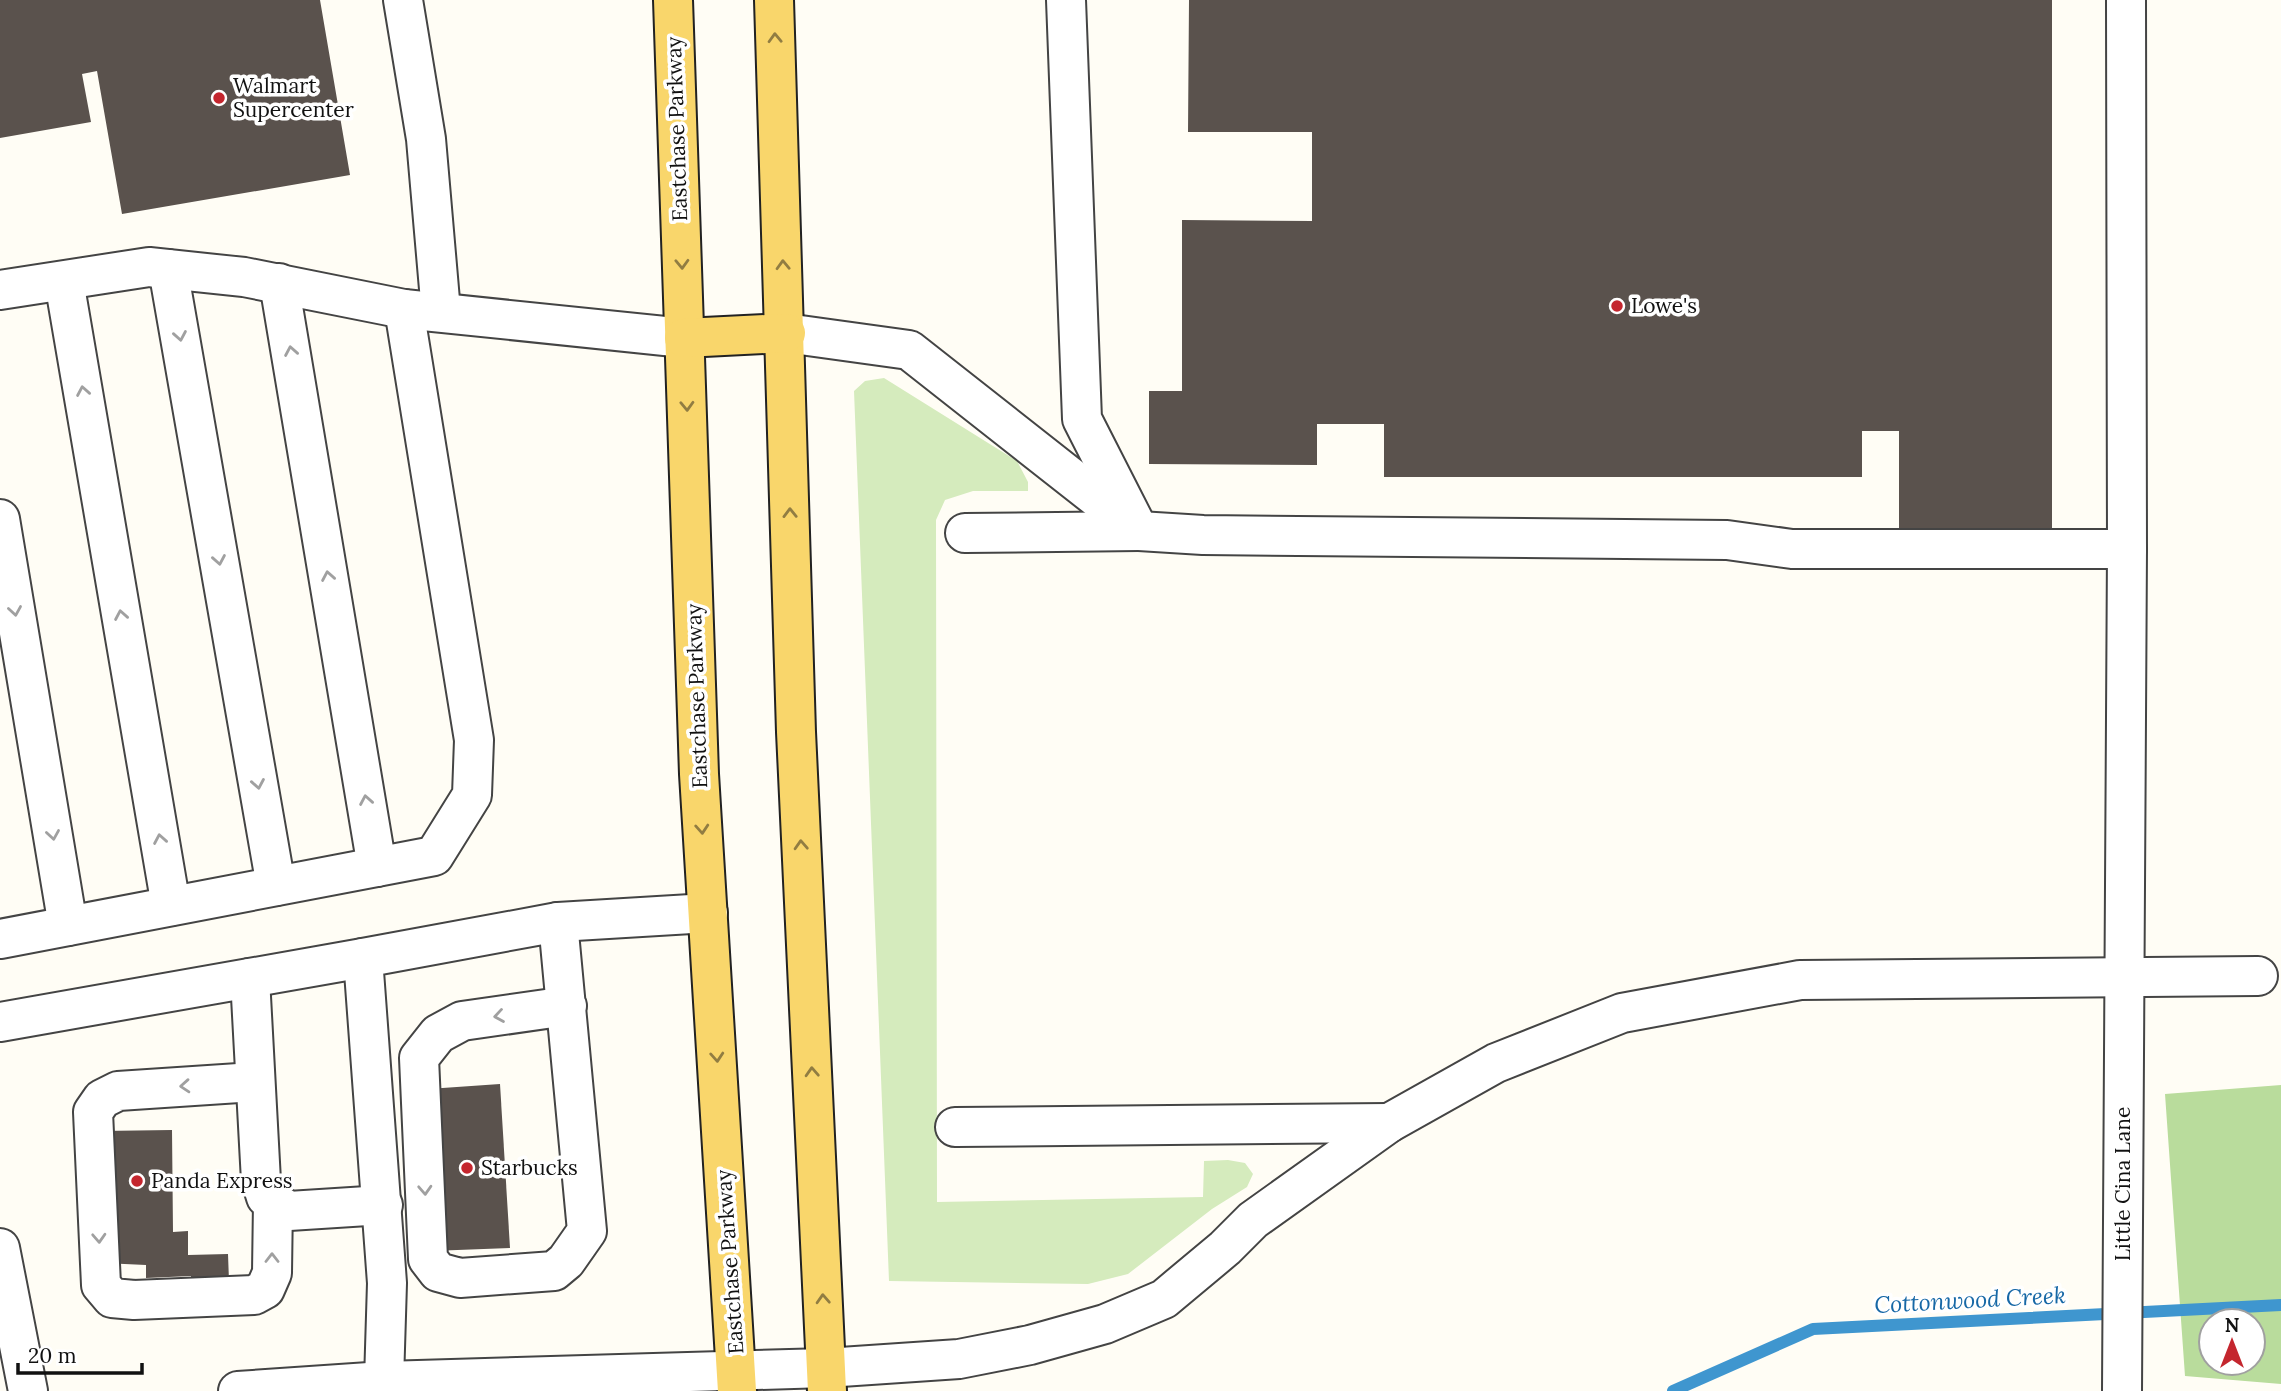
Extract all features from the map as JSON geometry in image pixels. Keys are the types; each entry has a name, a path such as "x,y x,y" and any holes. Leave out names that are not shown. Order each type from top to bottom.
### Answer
{"main road":[{"name":"Eastchase Parkway","path":"673,0 699,774 737,1382"},
{"path":"774,0 797,746 826,1379"},
{"path":"684,338 786,333"}],"street":[{"path":"0,939 434,856 472,795 474,740 422,310 426,139 403,0"},
{"path":"1066,0 1082,419 1139,531"},
{"name":"Little Cina Lane","path":"2122,1381 2127,549 2126,0"},
{"path":"0,290 149,267 279,283 422,310 684,338"},
{"path":"169,269 276,886"},
{"path":"64,281 171,906"},
{"path":"279,283 377,867"},
{"path":"786,333 909,350 1139,531"},
{"path":"0,519 68,926"},
{"path":"965,533 1139,531 1203,536 1727,540 1792,548 2127,549"},
{"path":"0,1022 558,922 708,913"},
{"path":"558,922 567,1006 587,1231 566,1261 554,1271 460,1278 438,1272 428,1259 419,1058 438,1034 462,1021 567,1006"},
{"path":"363,958 387,1283 384,1381"},
{"path":"238,1391 384,1381 737,1382 826,1379 960,1359 1105,1324 1164,1299 1225,1248 1253,1220 1315,1173 1389,1123 1496,1063 1622,1013 1707,995 1800,980 2125,985 2258,975"},
{"path":"250,978 261,1181 266,1197 289,1211 383,1205"},
{"path":"254,1082 118,1091 102,1099 93,1112 101,1285 112,1298 134,1300 254,1295 265,1289 272,1273 273,1202"},
{"path":"956,1127 1389,1123"},
{"path":"1,1264 28,1391"}],"green space":[{"path":"884,378 1017,461 1028,482 1028,491 973,491 945,500 936,520 937,1202 1203,1197 1204,1161 1228,1160 1245,1163 1253,1174 1247,1187 1212,1209 1128,1274 1088,1284 889,1281 854,391 865,381"},
{"path":"2281,1085 2281,1384 2197,1377 2185,1376 2165,1094"}],"building":[{"name":"Walmart Supercenter","path":"0,0 320,0 350,175 122,214 97,71 82,74 91,122 0,138"},
{"name":"Lowe's","path":"1189,0 2052,0 2052,545 1899,545 1899,431 1862,431 1862,477 1384,477 1384,424 1317,424 1317,465 1149,464 1149,391 1182,391 1182,220 1312,221 1312,132 1188,132"},
{"name":"Starbucks","path":"500,1084 510,1248 431,1251 428,1089"},
{"name":"Panda Express","path":"172,1130 173,1232 188,1231 188,1255 228,1254 229,1281 191,1283 191,1276 146,1278 146,1265 103,1263 101,1131"}],"waterway":[{"name":"Cottonwood Creek","path":"1673,1391 1813,1329 2281,1305"}],"place":[{"name":"Walmart Supercenter","path":"219,98"},
{"name":"Lowe's","path":"1617,306"},
{"name":"Starbucks","path":"467,1168"},
{"name":"Panda Express","path":"137,1181"}]}
